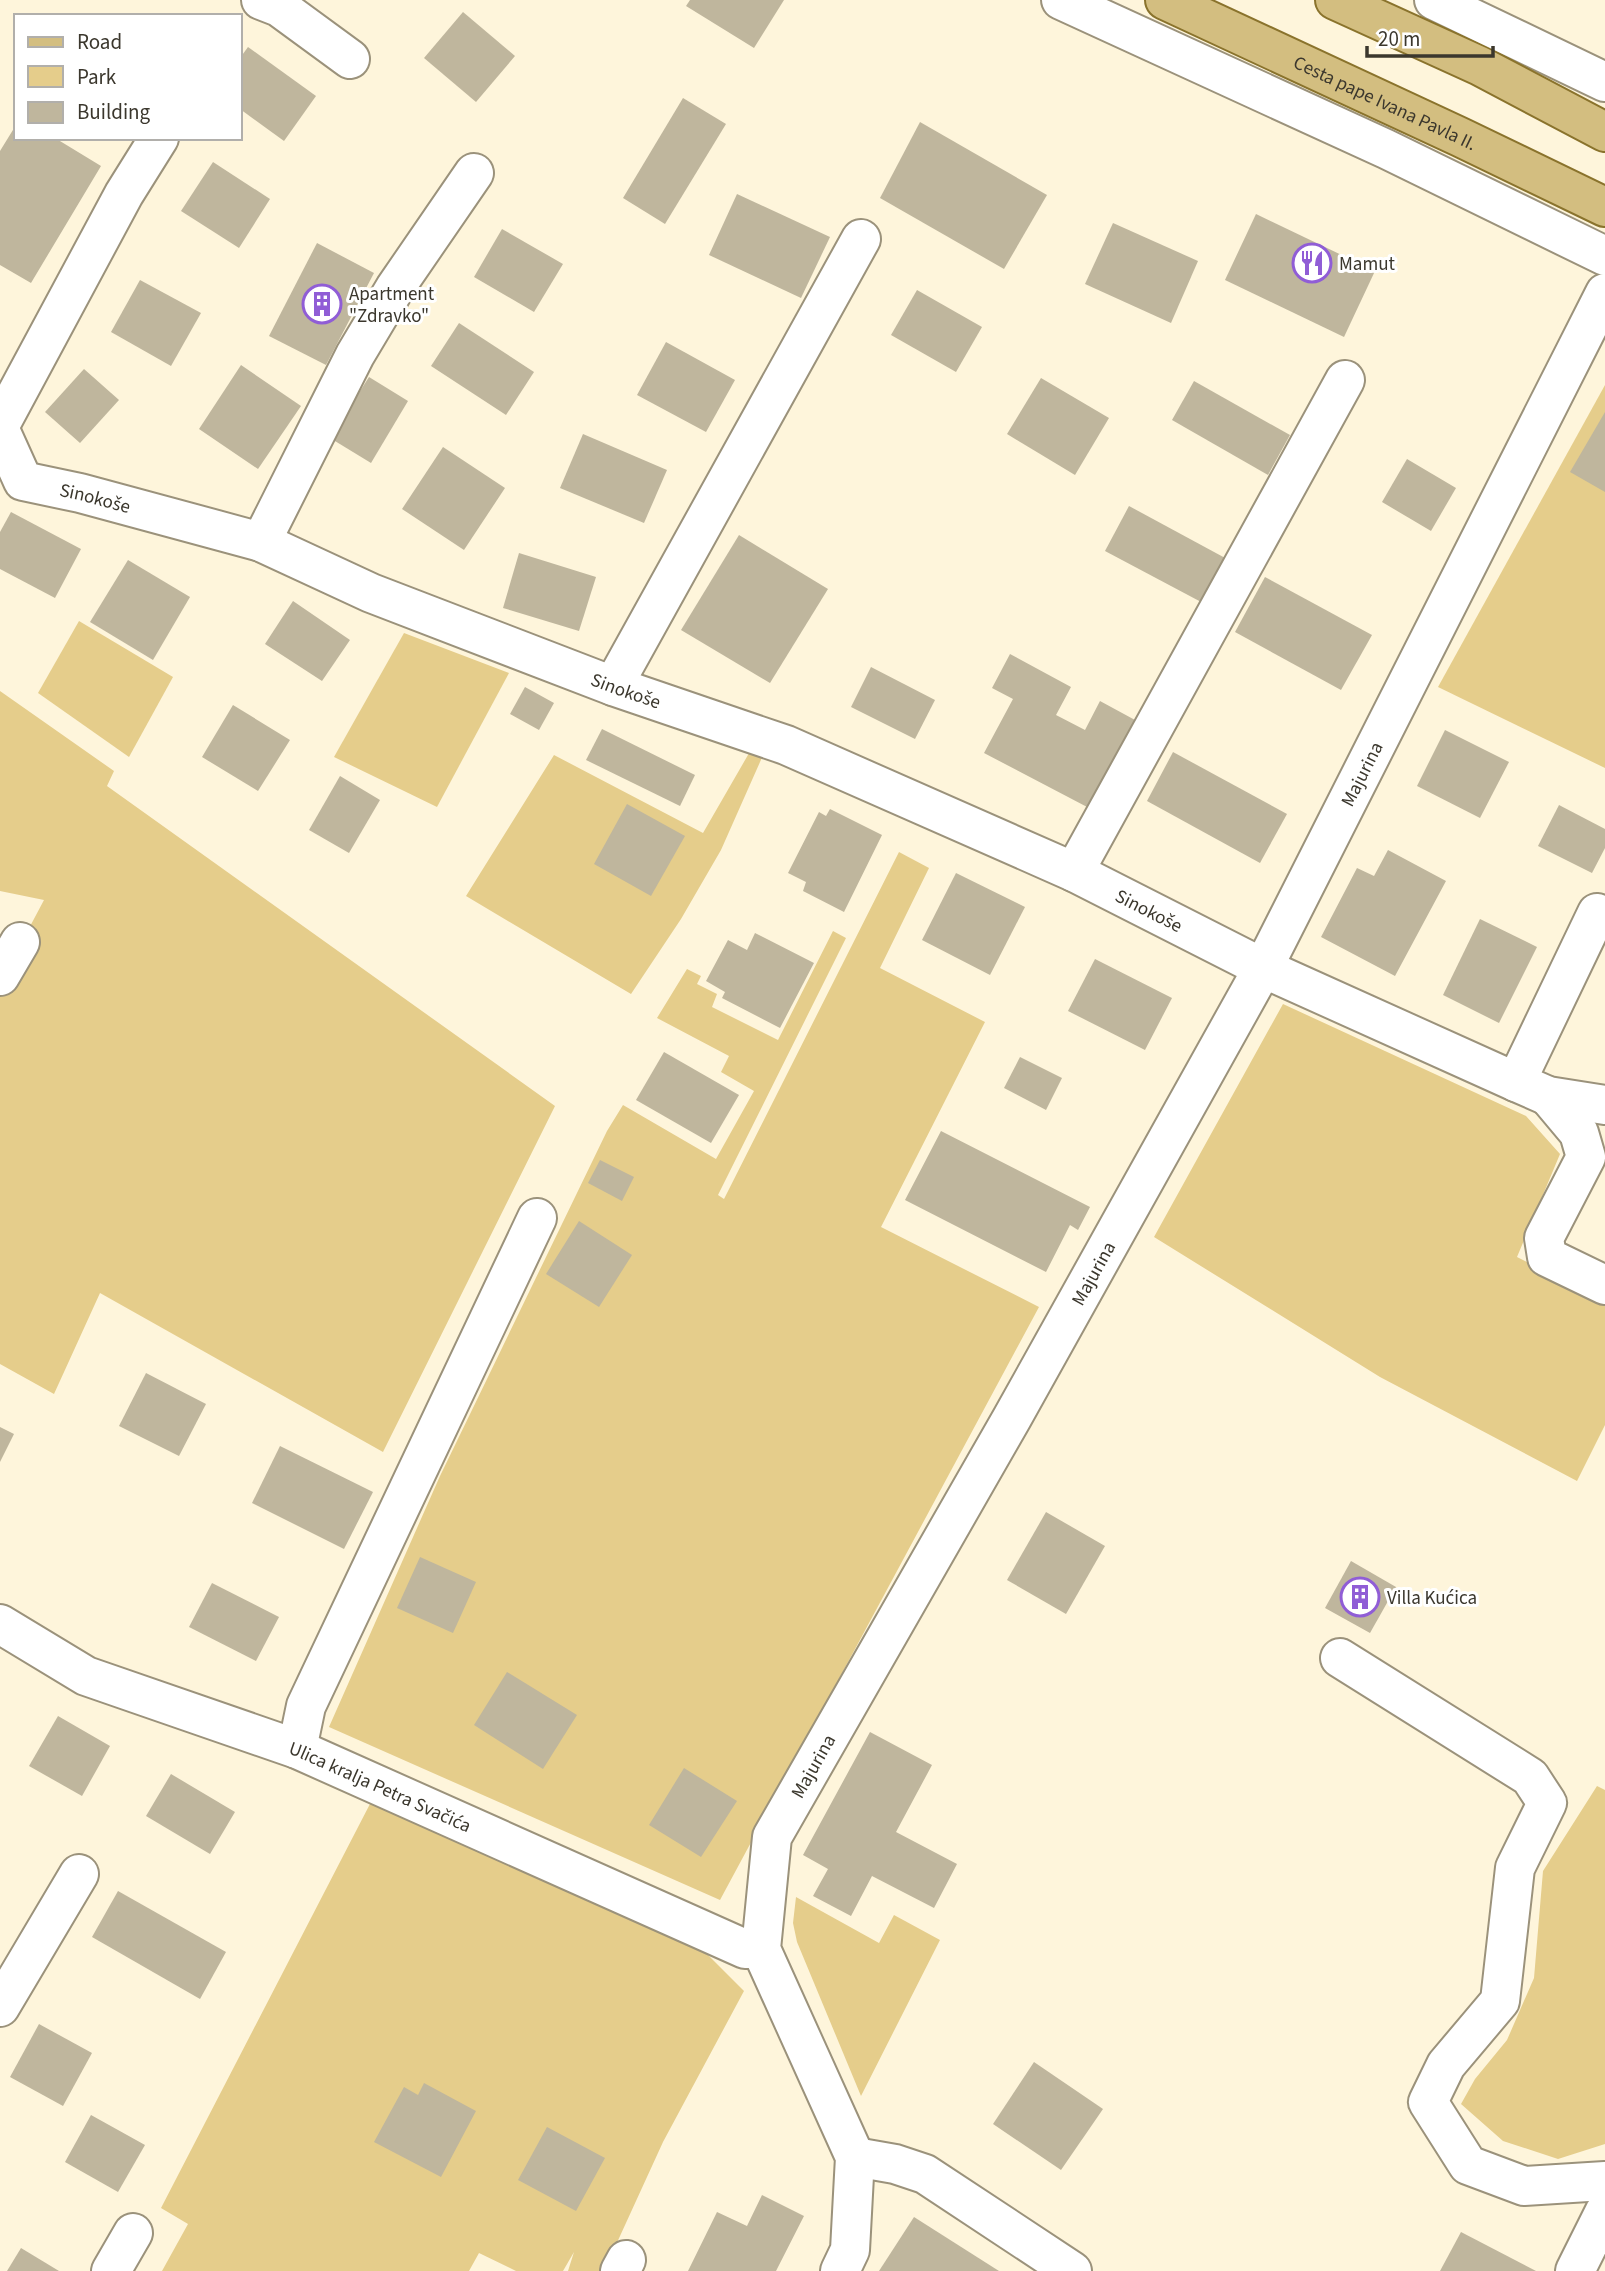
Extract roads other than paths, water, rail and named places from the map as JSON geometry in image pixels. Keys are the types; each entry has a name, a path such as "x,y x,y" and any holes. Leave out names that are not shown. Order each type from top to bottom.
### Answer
{"main road":[{"name":"Cesta pape Ivana Pavla II.","path":"1166,0 1460,136 1605,207"},
{"path":"1335,0 1480,66 1605,132"}],"street":[{"path":"234,14 240,4 254,0"},
{"path":"261,0 279,7 350,59"},
{"path":"1061,0 1386,149 1605,256"},
{"path":"1434,0 1605,82"},
{"name":"Sinokoše","path":"158,140 124,194 3,442 23,481 79,493 261,542 371,593 613,686 786,746 1074,872 1264,968 1532,1089"},
{"path":"261,542 355,355 395,288 474,173"},
{"path":"613,686 861,239"},
{"name":"Majurina","path":"839,2271 850,2250 855,2157 761,1949 772,1837 1019,1406 1264,968 1605,293"},
{"path":"1074,872 1345,380"},
{"path":"1532,1089 1597,913"},
{"path":"0,976 19,942"},
{"path":"1532,1089 1605,1105"},
{"path":"1532,1089 1579,1133 1587,1157 1544,1238 1547,1257 1605,1284"},
{"path":"297,1749 306,1706 537,1218"},
{"name":"Ulica kralja Petra Svačića","path":"0,1624 86,1676 297,1749 746,1949 761,1949"},
{"path":"1340,1658 1530,1777 1547,1803 1515,1868 1500,2001 1446,2065 1428,2102 1468,2165 1524,2186 1605,2181"},
{"path":"0,2007 79,1874"},
{"path":"855,2157 895,2164 925,2174 1073,2271"},
{"path":"1575,2271 1605,2211"},
{"path":"111,2271 133,2233"}],"place":[{"name":"Mamut","path":"1312,263"},
{"name":"Apartment \"Zdravko\"","path":"322,304"},
{"name":"Villa Kućica","path":"1360,1597"}]}
